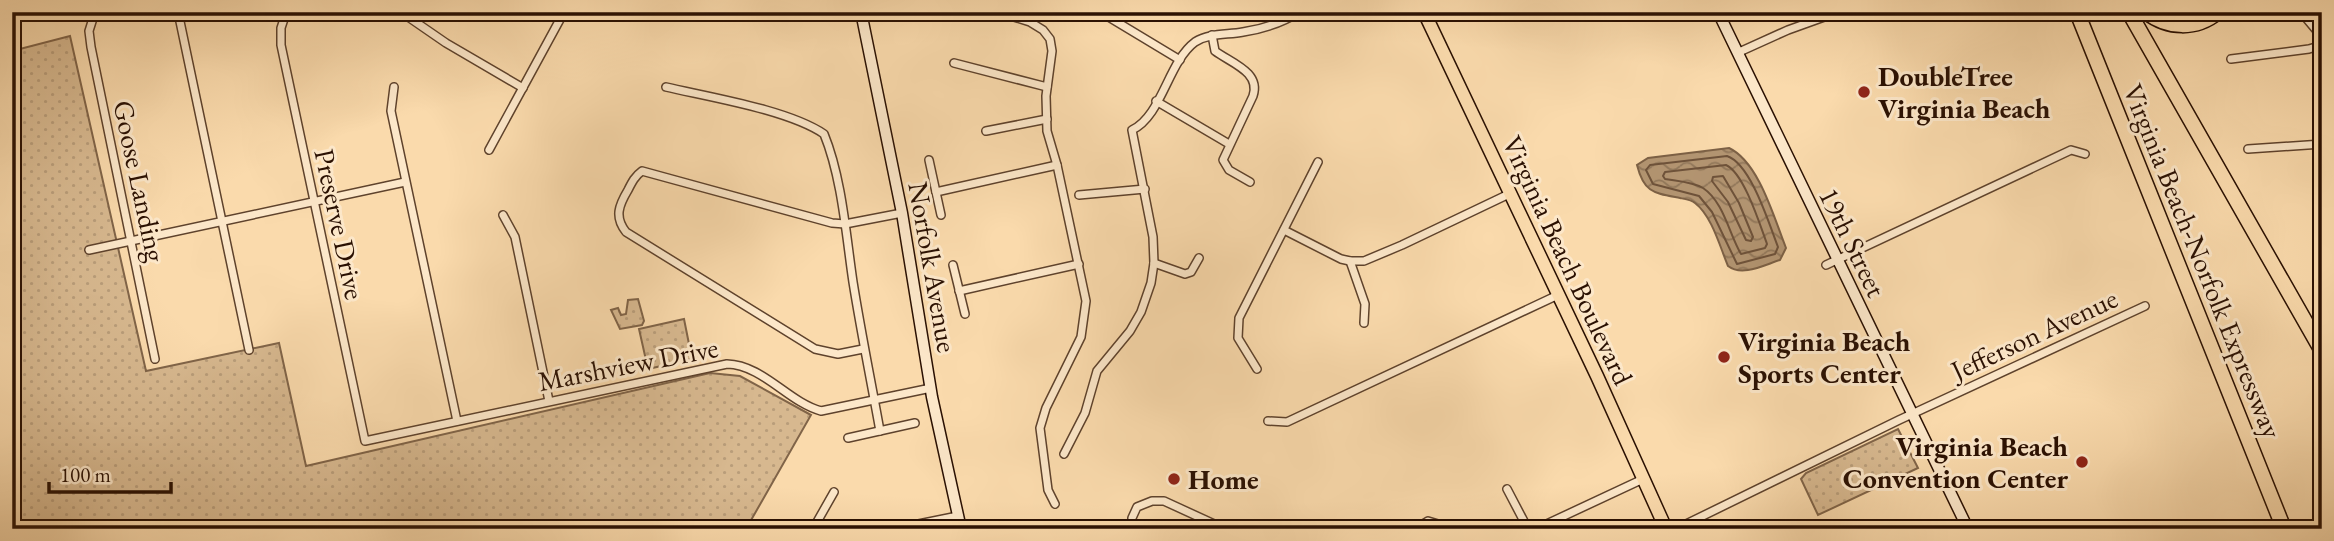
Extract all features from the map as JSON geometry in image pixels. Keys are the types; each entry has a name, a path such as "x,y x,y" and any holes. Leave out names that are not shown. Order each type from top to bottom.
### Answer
{"highway":[{"name":"Virginia Beach-Norfolk Expressway","path":"2077,12 2284,529"},
{"name":"Virginia Beach-Norfolk Expressway","path":"2129,12 2322,351"},
{"path":"2146,12 2164,23 2185,26 2205,21 2218,12"}],"main road":[{"name":"Virginia Beach Boulevard","path":"1424,12 1508,194 1597,376 1666,529"}],"street":[{"name":"Goose Landing","path":"95,12 89,31 91,47 155,359"},
{"path":"178,12 249,350"},
{"path":"401,12 446,43 523,88"},
{"path":"489,150 564,12"},
{"name":"Norfolk Avenue","path":"861,12 902,213 931,388 961,529"},
{"path":"998,12 1030,22 1043,30 1050,39 1052,51 1047,87 1047,131 1057,165 1086,301 1081,337 1046,408 1041,428 1048,490 1055,504"},
{"path":"1104,12 1180,60"},
{"path":"1064,454 1085,413 1097,371 1104,359 1130,331 1141,312 1154,263 1145,189 1132,130 1144,121 1180,60 1197,41 1212,35 1258,29 1278,23 1299,12"},
{"name":"19th Street","path":"1718,12 1831,262 1912,414 1968,529"},
{"path":"1737,53 1788,30 1838,12"},
{"path":"2301,12 2322,37"},
{"name":"Preserve Drive","path":"285,16 281,28 281,45 365,441"},
{"path":"1212,35 1215,51 1250,74 1255,85 1253,96 1224,155 1225,165 1232,173 1250,182"},
{"path":"2231,59 2322,45"},
{"path":"954,63 1047,87"},
{"path":"394,87 391,111 457,421"},
{"path":"666,87 802,122 824,134 845,224 863,349 880,431"},
{"path":"1156,101 1229,144"},
{"path":"986,131 1046,119"},
{"path":"2248,149 2322,144"},
{"path":"1831,262 2071,150 2085,155"},
{"path":"929,160 941,215"},
{"path":"1257,369 1238,338 1237,324 1318,162"},
{"path":"936,192 1057,165"},
{"path":"863,349 838,354 815,349 626,232 619,220 619,205 637,174 649,172 807,217 845,224 902,213"},
{"path":"89,250 405,182"},
{"path":"1079,195 1145,189"},
{"path":"1284,230 1350,261 1364,261 1508,194"},
{"path":"503,215 515,237 549,401"},
{"path":"1154,263 1185,274 1191,272 1199,258"},
{"path":"1350,261 1365,304 1364,323"},
{"path":"959,291 1079,264"},
{"path":"953,265 965,314"},
{"path":"1268,422 1287,422 1558,295"},
{"name":"Jefferson Avenue","path":"1676,529 1912,414 2145,306"},
{"name":"Marshview Drive","path":"365,441 727,364 743,366 821,411 931,388"},
{"path":"848,438 915,423"},
{"path":"1536,529 1643,479"},
{"path":"1507,489 1528,529"},
{"path":"813,529 834,492"},
{"path":"1132,529 1132,518 1137,507 1152,501 1164,501 1225,529"},
{"path":"894,529 958,516"},
{"path":"1415,529 1428,521 1444,529"}],"shaded area":[{"path":"70,36 146,371 279,343 306,466 710,373 740,376 811,415 746,529 12,529 12,51"},
{"path":"638,299 644,321 642,325 620,329 611,310 618,308 621,315 626,314 628,300"},
{"path":"684,319 692,359 648,369 639,329"},
{"path":"1898,429 1918,468 1818,515 1801,479 1806,473"}],"water":[{"path":"1729,148 1740,155 1757,178 1786,248 1780,260 1746,270 1728,266 1715,232 1694,202 1651,190 1643,181 1637,165 1648,158"}],"place":[{"name":"DoubleTree Virginia Beach","path":"1864,92"},
{"name":"Virginia Beach Sports Center","path":"1724,357"},
{"name":"Virginia Beach Convention Center","path":"2082,462"},
{"name":"Home","path":"1174,479"}]}
